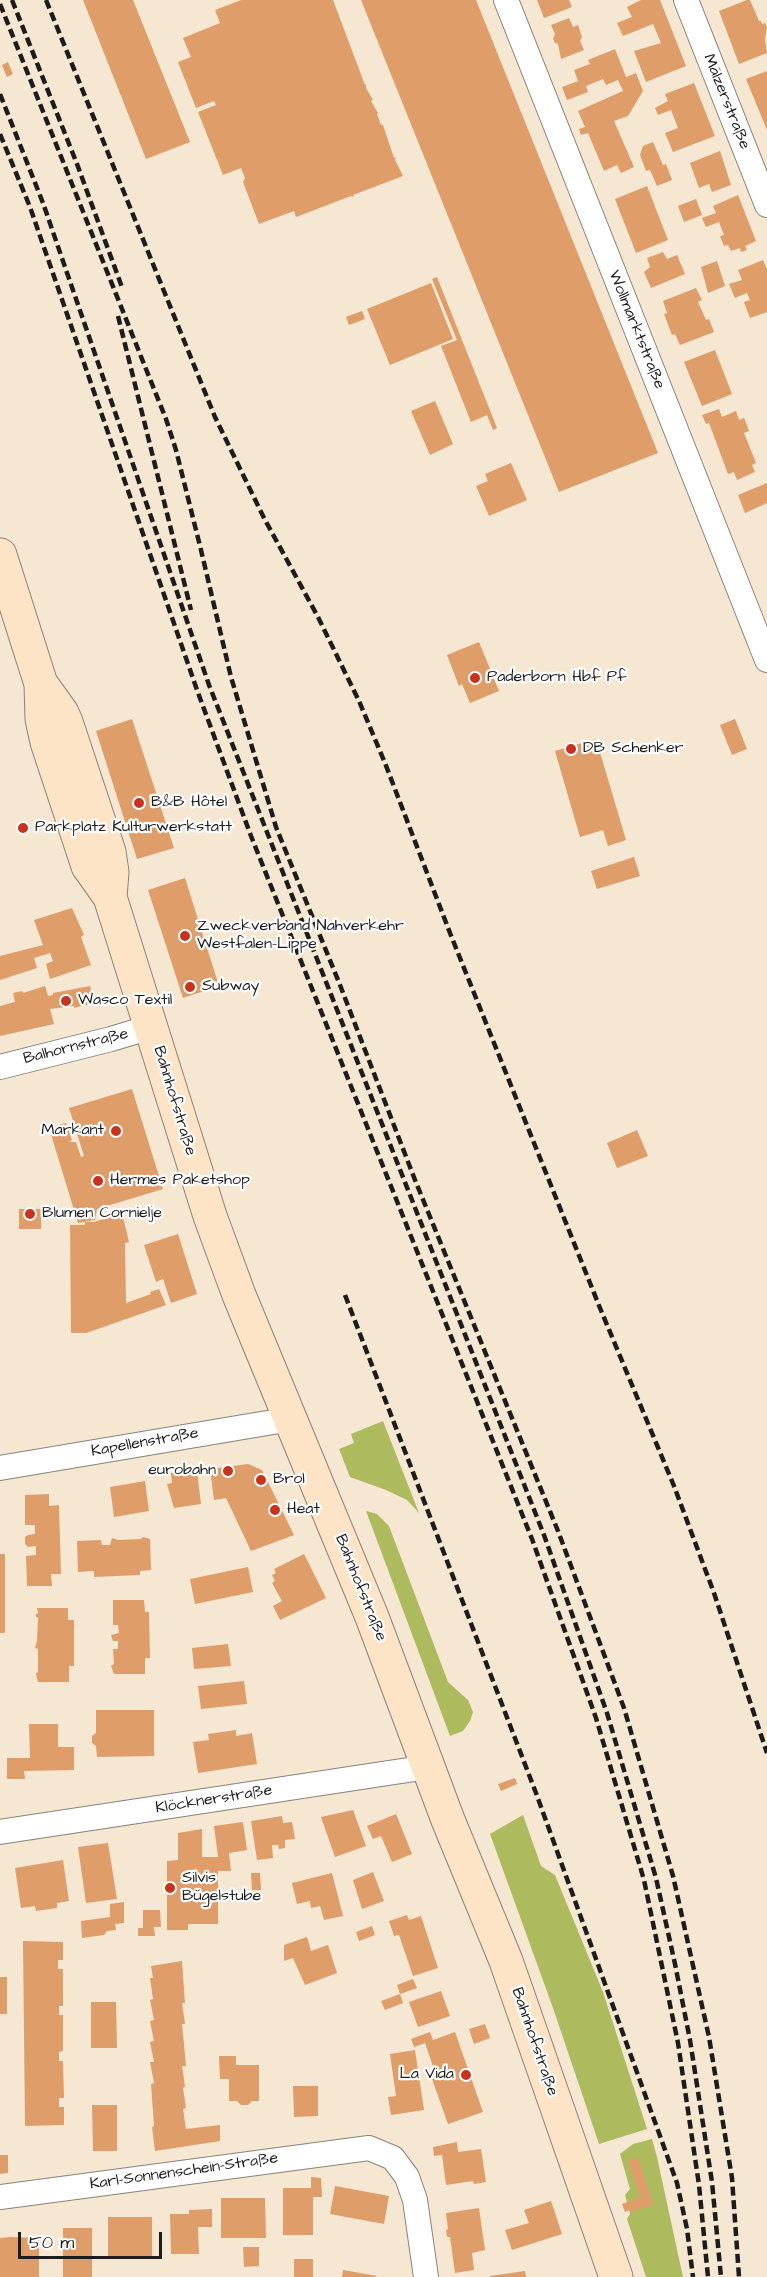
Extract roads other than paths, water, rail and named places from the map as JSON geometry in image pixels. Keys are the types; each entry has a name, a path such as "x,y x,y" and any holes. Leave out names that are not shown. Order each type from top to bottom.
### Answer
{"main road":[{"name":"Bahnhofstraße","path":"0,555 41,684 42,719 47,742 88,866 110,897 210,1216 239,1295 372,1617 428,1767 506,1961 616,2277"}],"street":[{"name":"Wollmarktstraße","path":"506,0 767,660"},
{"name":"Mälzerstraße","path":"686,0 767,205"},
{"name":"Balhornstraße","path":"0,1067 118,1038 151,1027"},
{"name":"Kapellenstraße","path":"0,1468 291,1419"},
{"name":"Klöcknerstraße","path":"0,1832 428,1767"},
{"name":"Karl-Sonnenschein-Straße","path":"0,2197 369,2148 393,2158 407,2177 415,2200 426,2277"}],"railway":[{"path":"12,0 77,164 123,290"},
{"path":"46,0 215,417 264,518 318,617 359,701 385,763 450,933 674,1486 714,1593 767,1753"},
{"path":"0,4 166,419 176,450 231,677 276,827 415,1180 558,1531 624,1708 673,1876 709,2037 732,2178 739,2277"},
{"path":"0,94 43,203 209,685 544,1535 607,1713 656,1878 675,1964 690,2040 712,2182 721,2277"},
{"path":"0,134 30,207 197,690 251,836 532,1539 596,1718 644,1880 678,2043 699,2185 708,2277"},
{"path":"118,316 191,610"},
{"path":"345,1295 536,1793 677,2183 687,2229 693,2277"}],"place":[{"name":"Paderborn Hbf Pf","path":"475,678"},
{"name":"DB Schenker","path":"571,749"},
{"name":"B&B Hôtel","path":"139,803"},
{"name":"Parkplatz Kulturwerkstatt","path":"23,828"},
{"name":"Zweckverband Nahverkehr Westfalen-Lippe","path":"185,936"},
{"name":"Subway","path":"190,987"},
{"name":"Wasco Textil","path":"66,1001"},
{"name":"Markant","path":"116,1131"},
{"name":"Hermes Paketshop","path":"98,1181"},
{"name":"Blumen Cornielje","path":"30,1214"},
{"name":"eurobahn","path":"228,1471"},
{"name":"Brol","path":"261,1480"},
{"name":"Heat","path":"275,1510"},
{"name":"Silvis Bügelstube","path":"170,1888"},
{"name":"La Vida","path":"466,2075"}]}
